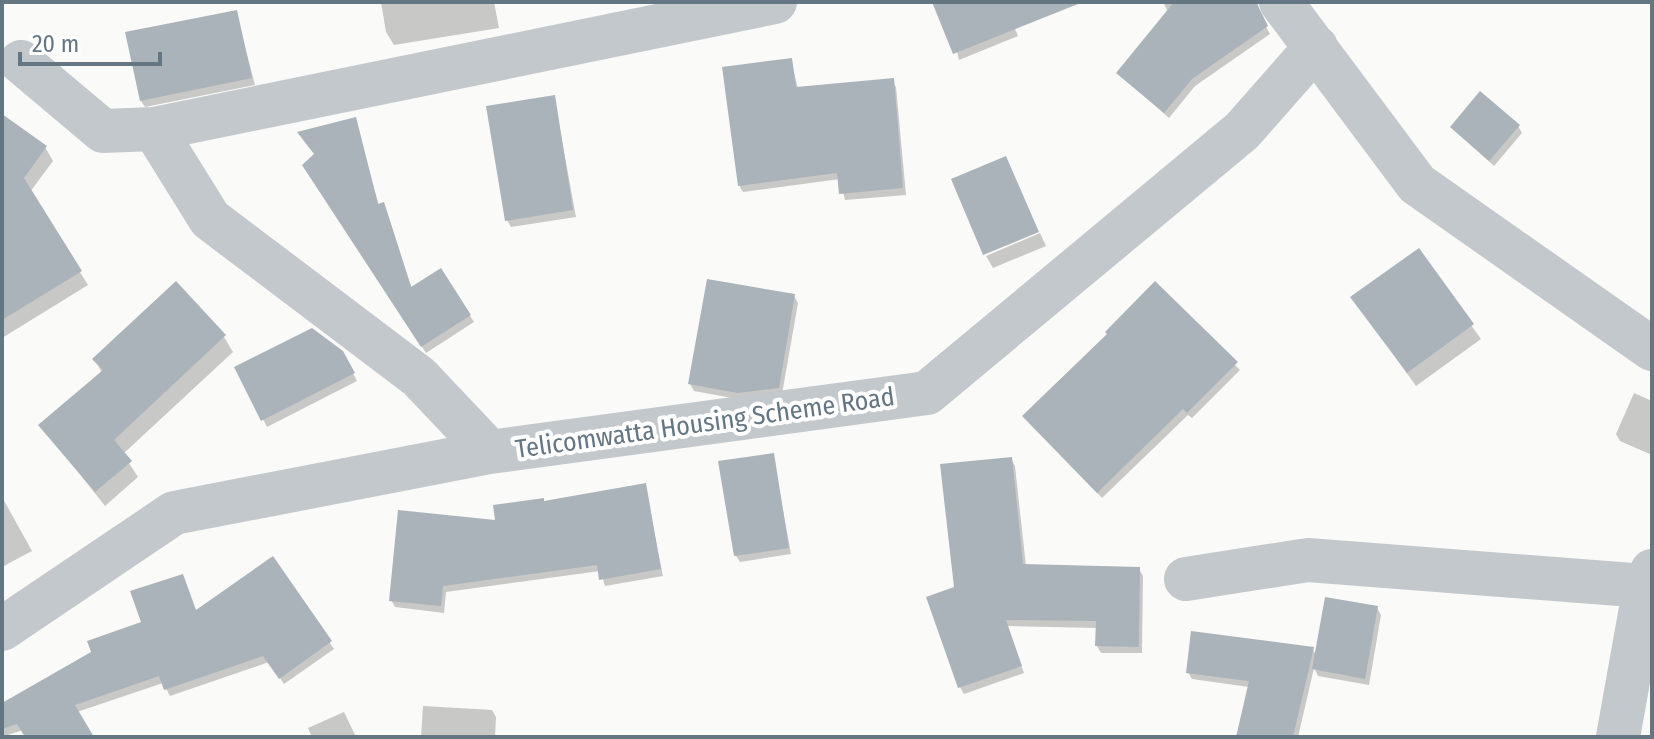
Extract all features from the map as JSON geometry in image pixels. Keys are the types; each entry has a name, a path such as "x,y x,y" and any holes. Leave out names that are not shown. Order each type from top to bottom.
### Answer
{"street":[{"path":"21,62 103,131 154,129 775,2"},
{"path":"1281,2 1417,184 1652,349"},
{"name":"Telicomwatta Housing Scheme Road","path":"2,629 174,513 490,452 927,393 1242,131 1316,47"},
{"path":"154,129 210,219 419,377 490,452"},
{"path":"1186,579 1308,560 1649,578 1618,737"}],"building":[{"path":"932,2 1078,2 1078,4 953,54"},
{"path":"1174,2 1256,2 1268,26 1192,79 1164,113 1116,73"},
{"path":"237,10 252,78 140,101 125,32"},
{"path":"792,58 796,87 894,78 903,188 839,194 837,173 738,186 722,67"},
{"path":"1480,91 1520,125 1489,161 1450,127"},
{"path":"555,95 573,210 505,221 486,106"},
{"path":"2,114 47,146 24,178 82,271 2,320"},
{"path":"356,117 378,204 384,202 411,287 441,268 471,315 421,347 302,165 314,154 297,132"},
{"path":"1006,156 1039,232 983,255 951,179"},
{"path":"1419,248 1474,324 1407,373 1350,297"},
{"path":"707,279 795,294 779,388 738,393 688,384"},
{"path":"176,281 226,335 114,440 132,461 95,492 38,425 103,370 92,359"},
{"path":"1155,281 1238,362 1187,413 1183,409 1097,493 1022,416 1107,334 1105,332"},
{"path":"312,328 343,351 355,373 261,421 234,367"},
{"path":"774,453 789,548 734,556 718,461"},
{"path":"1012,457 1023,564 1140,567 1139,647 1095,646 1096,621 1006,620 1022,666 958,688 926,597 954,587 940,464"},
{"path":"646,483 661,569 599,580 597,565 443,586 441,606 389,601 398,510 495,520 493,505 544,498 544,501"},
{"path":"273,556 332,641 279,679 263,656 164,690 159,676 75,705 94,737 25,737 17,724 2,729 2,703 91,652 87,641 141,622 130,591 183,574 196,610"},
{"path":"1325,597 1378,606 1365,679 1312,669"},
{"path":"1191,631 1314,647 1293,737 1236,737 1249,681 1186,673"}]}
